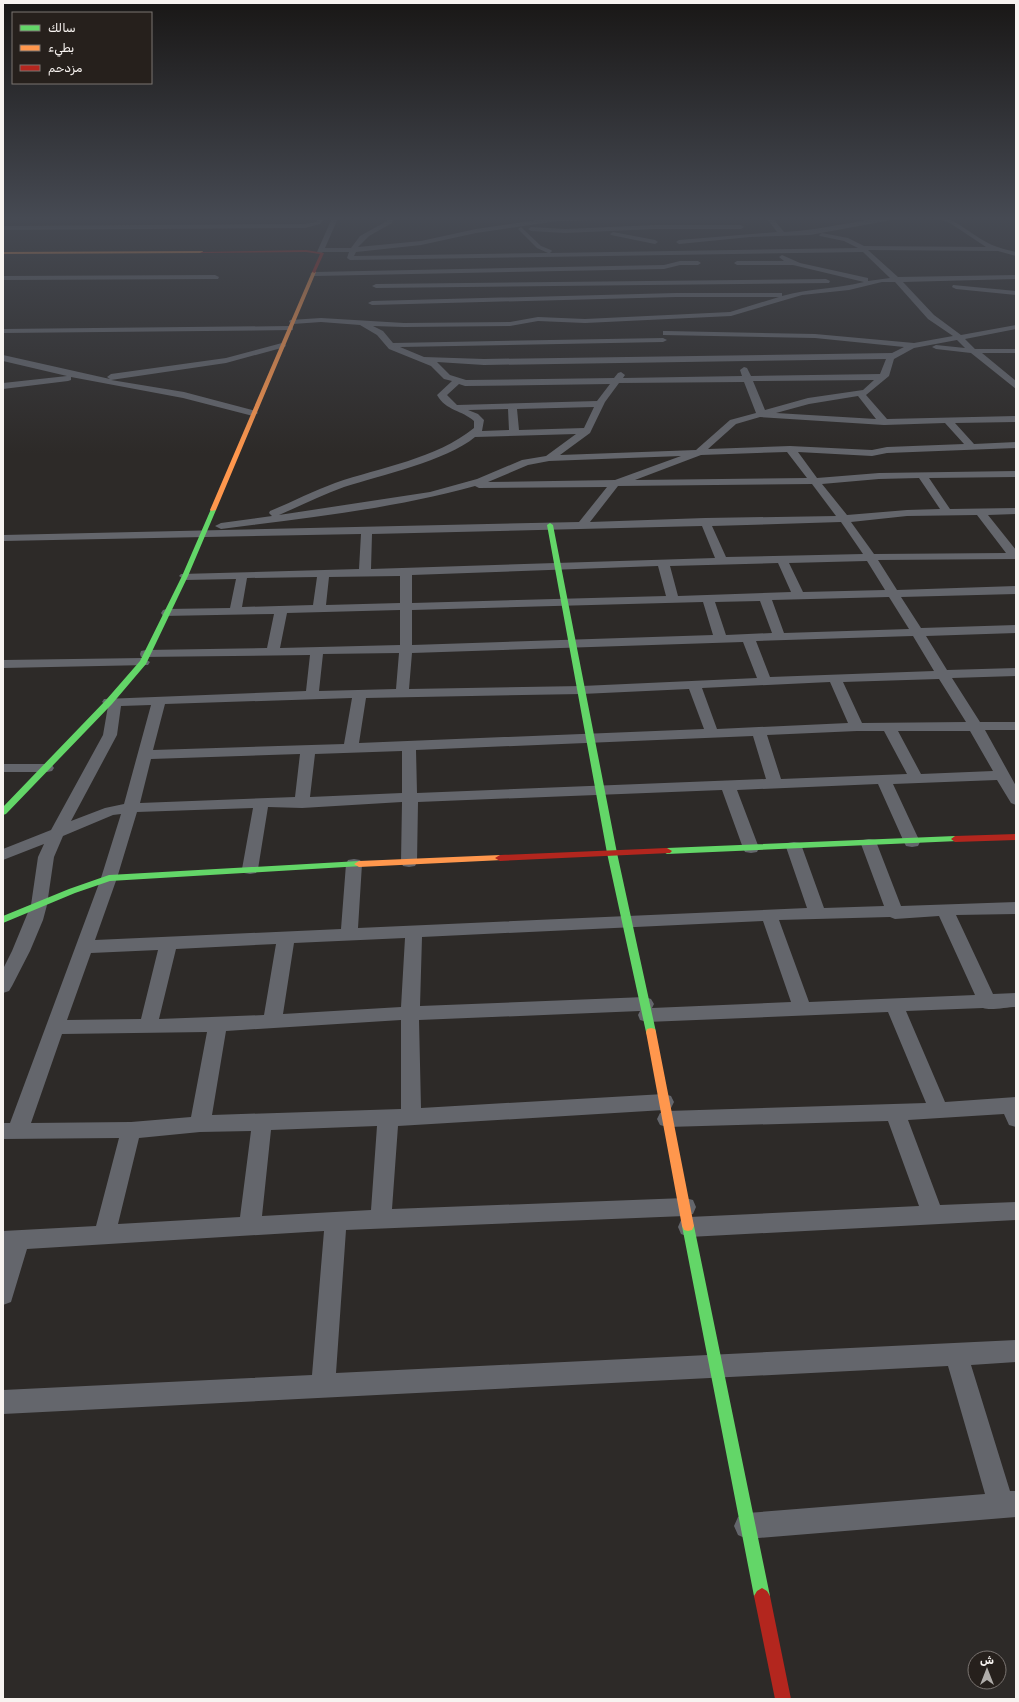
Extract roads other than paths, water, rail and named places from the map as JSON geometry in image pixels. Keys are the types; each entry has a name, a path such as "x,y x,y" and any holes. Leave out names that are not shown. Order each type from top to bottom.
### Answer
{"street":[{"path":"3,812 112,702 145,658 185,576 253,413 304,295"},
{"path":"361,321 373,295"},
{"path":"392,295 461,301 547,299 735,314 793,295"},
{"path":"483,300 484,295"},
{"path":"389,345 618,330 653,307 662,296 738,295"},
{"path":"912,295 931,316 959,338 972,351 990,363 1016,386"},
{"path":"520,300 555,307"},
{"path":"422,310 461,301"},
{"path":"549,458 587,431 600,404 623,372 644,359 664,336 666,323 653,307"},
{"path":"578,312 618,330"},
{"path":"361,321 388,316"},
{"path":"3,331 291,325 321,320 361,321 404,325 510,324 538,319 577,321 618,330 664,336 709,332 822,336 972,351 1016,351"},
{"path":"361,321 380,333 389,345 434,364 444,375 458,381 472,383 494,373 644,359 892,356 912,346 1016,327"},
{"path":"93,379 205,364 282,345"},
{"path":"583,524 616,484 698,453 727,426 808,401 861,394 871,389 886,374 887,364 892,356"},
{"path":"416,357 450,361 494,373 617,380 882,377"},
{"path":"3,358 93,379 184,395 253,413"},
{"path":"739,358 762,415"},
{"path":"3,386 80,376"},
{"path":"263,520 277,511 338,486 425,458 463,442 479,429 479,420 475,416 451,407 444,401 442,395 458,381"},
{"path":"861,394 884,422"},
{"path":"451,407 600,404"},
{"path":"512,406 514,433"},
{"path":"762,415 884,422 1016,418"},
{"path":"947,420 972,447"},
{"path":"473,434 587,431"},
{"path":"204,531 263,520 382,504 431,495 468,486 526,462 549,458 790,449 872,453 887,450 1016,445"},
{"path":"790,449 871,557 975,726 1016,800"},
{"path":"922,475 947,512"},
{"path":"468,486 816,482 879,476 1015,475"},
{"path":"979,511 1016,556"},
{"path":"3,538 204,531 367,530 705,521 844,519 907,513 1016,511"},
{"path":"705,521 722,561"},
{"path":"550,525 612,853 646,1010 747,1526 783,1699"},
{"path":"365,572 367,530"},
{"path":"185,576 406,572 663,562 871,557 1016,556"},
{"path":"782,560 798,595"},
{"path":"663,562 673,599"},
{"path":"402,693 406,649 406,572"},
{"path":"319,609 323,574"},
{"path":"235,612 242,576"},
{"path":"167,613 565,603 892,592 1016,590"},
{"path":"764,596 779,635"},
{"path":"708,598 720,637"},
{"path":"273,652 282,610"},
{"path":"3,664 273,652 572,644 779,635 1016,629"},
{"path":"748,637 765,681"},
{"path":"312,695 317,651"},
{"path":"112,702 312,695 582,690 835,678 1016,672"},
{"path":"835,678 857,727"},
{"path":"694,685 712,733"},
{"path":"352,747 360,694"},
{"path":"159,700 131,808 109,878 54,1027 10,1132 131,1130 200,1124 262,1123 411,1116 665,1110 895,1112 939,1110 1014,1110"},
{"path":"3,986 21,951 39,905 46,858 56,834 88,778 110,735 112,702"},
{"path":"890,726 916,778"},
{"path":"144,755 409,746 857,727 1016,726"},
{"path":"759,732 775,783"},
{"path":"408,862 410,798 409,746"},
{"path":"302,803 308,749"},
{"path":"3,768 47,768"},
{"path":"3,855 110,811 131,808 302,803 1003,775"},
{"path":"883,779 912,842"},
{"path":"728,786 751,848"},
{"path":"250,869 260,804"},
{"path":"3,920 72,891 109,878 354,864 1016,837"},
{"path":"869,844 895,913"},
{"path":"794,847 817,913"},
{"path":"349,935 354,864"},
{"path":"84,947 628,923 769,915 817,913 895,913 1016,908"},
{"path":"945,910 988,1003"},
{"path":"769,915 802,1008"},
{"path":"411,1116 410,1013 414,932"},
{"path":"272,1022 286,938"},
{"path":"148,1026 168,944"},
{"path":"54,1027 218,1025 410,1013 802,1008 988,1003 1016,1000"},
{"path":"894,1005 939,1110"},
{"path":"200,1124 218,1025"},
{"path":"895,1112 933,1214"},
{"path":"381,1220 388,1118"},
{"path":"250,1227 262,1123"},
{"path":"105,1234 131,1130"},
{"path":"3,1295 11,1241 105,1234 336,1221 933,1214 1016,1211"},
{"path":"323,1385 336,1221"},
{"path":"3,1402 1016,1351"},
{"path":"747,1526 1009,1505 956,1353"}]}
